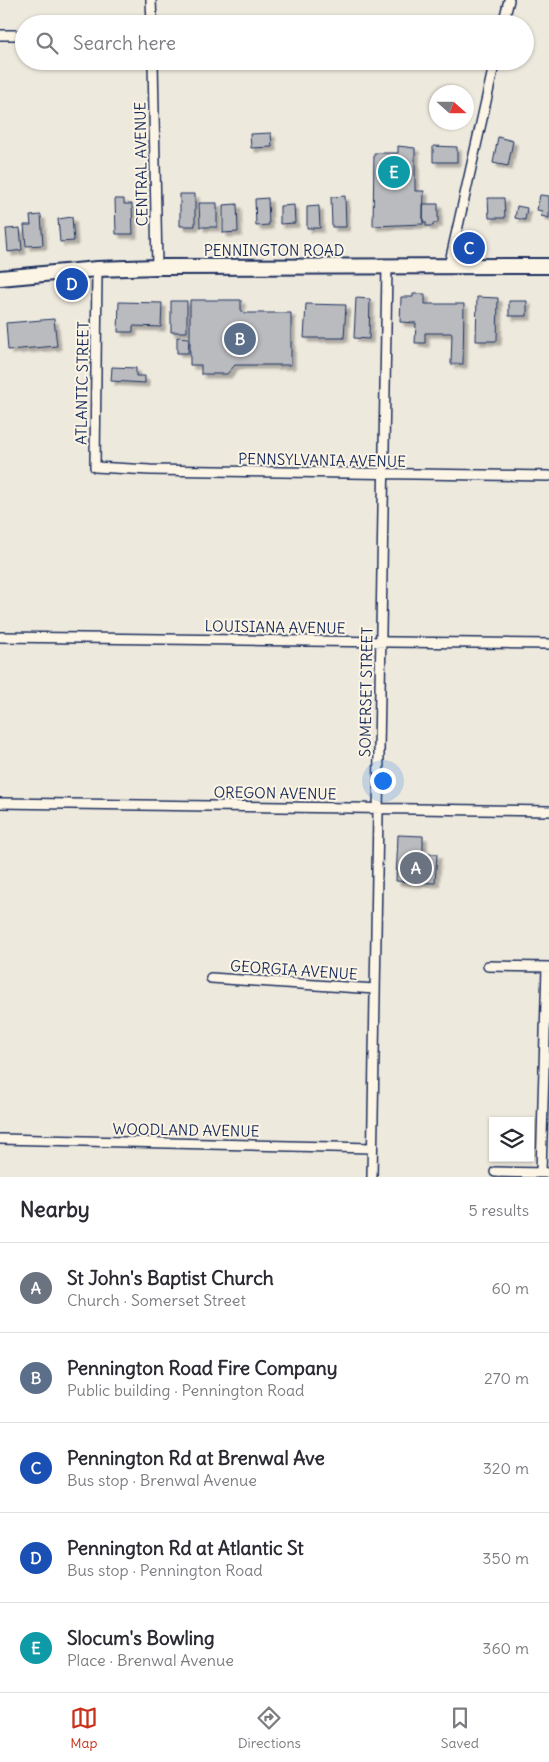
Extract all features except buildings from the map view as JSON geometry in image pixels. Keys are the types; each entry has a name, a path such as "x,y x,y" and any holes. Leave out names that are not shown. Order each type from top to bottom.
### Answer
{"main road":[{"name":"PENNINGTON ROAD","path":"0,278 97,269 157,267 549,266"}],"street":[{"path":"151,0 152,15"},
{"path":"505,15 509,0"},
{"path":"0,35 15,35"},
{"name":"CENTRAL AVENUE","path":"153,70 157,267"},
{"path":"449,266 493,70"},
{"name":"SOMERSET STREET","path":"372,1177 387,267"},
{"name":"ATLANTIC STREET","path":"95,467 97,269"},
{"name":"PENNSYLVANIA AVENUE","path":"95,467 383,475 549,476"},
{"name":"LOUISIANA AVENUE","path":"0,637 549,644"},
{"name":"OREGON AVENUE","path":"0,803 549,811"},
{"path":"488,966 548,967 545,1172 496,1172"},
{"name":"GEORGIA AVENUE","path":"211,978 375,988"},
{"name":"WOODLAND AVENUE","path":"0,1139 372,1148"}],"place":[{"name":"Slocum's Bowling","path":"394,172"},
{"name":"Pennington Rd at Brenwal Ave","path":"469,248"},
{"name":"Pennington Rd at Atlantic St","path":"72,284"},
{"name":"Pennington Road Fire Company","path":"240,339"},
{"name":"St John's Baptist Church","path":"416,868"}]}
